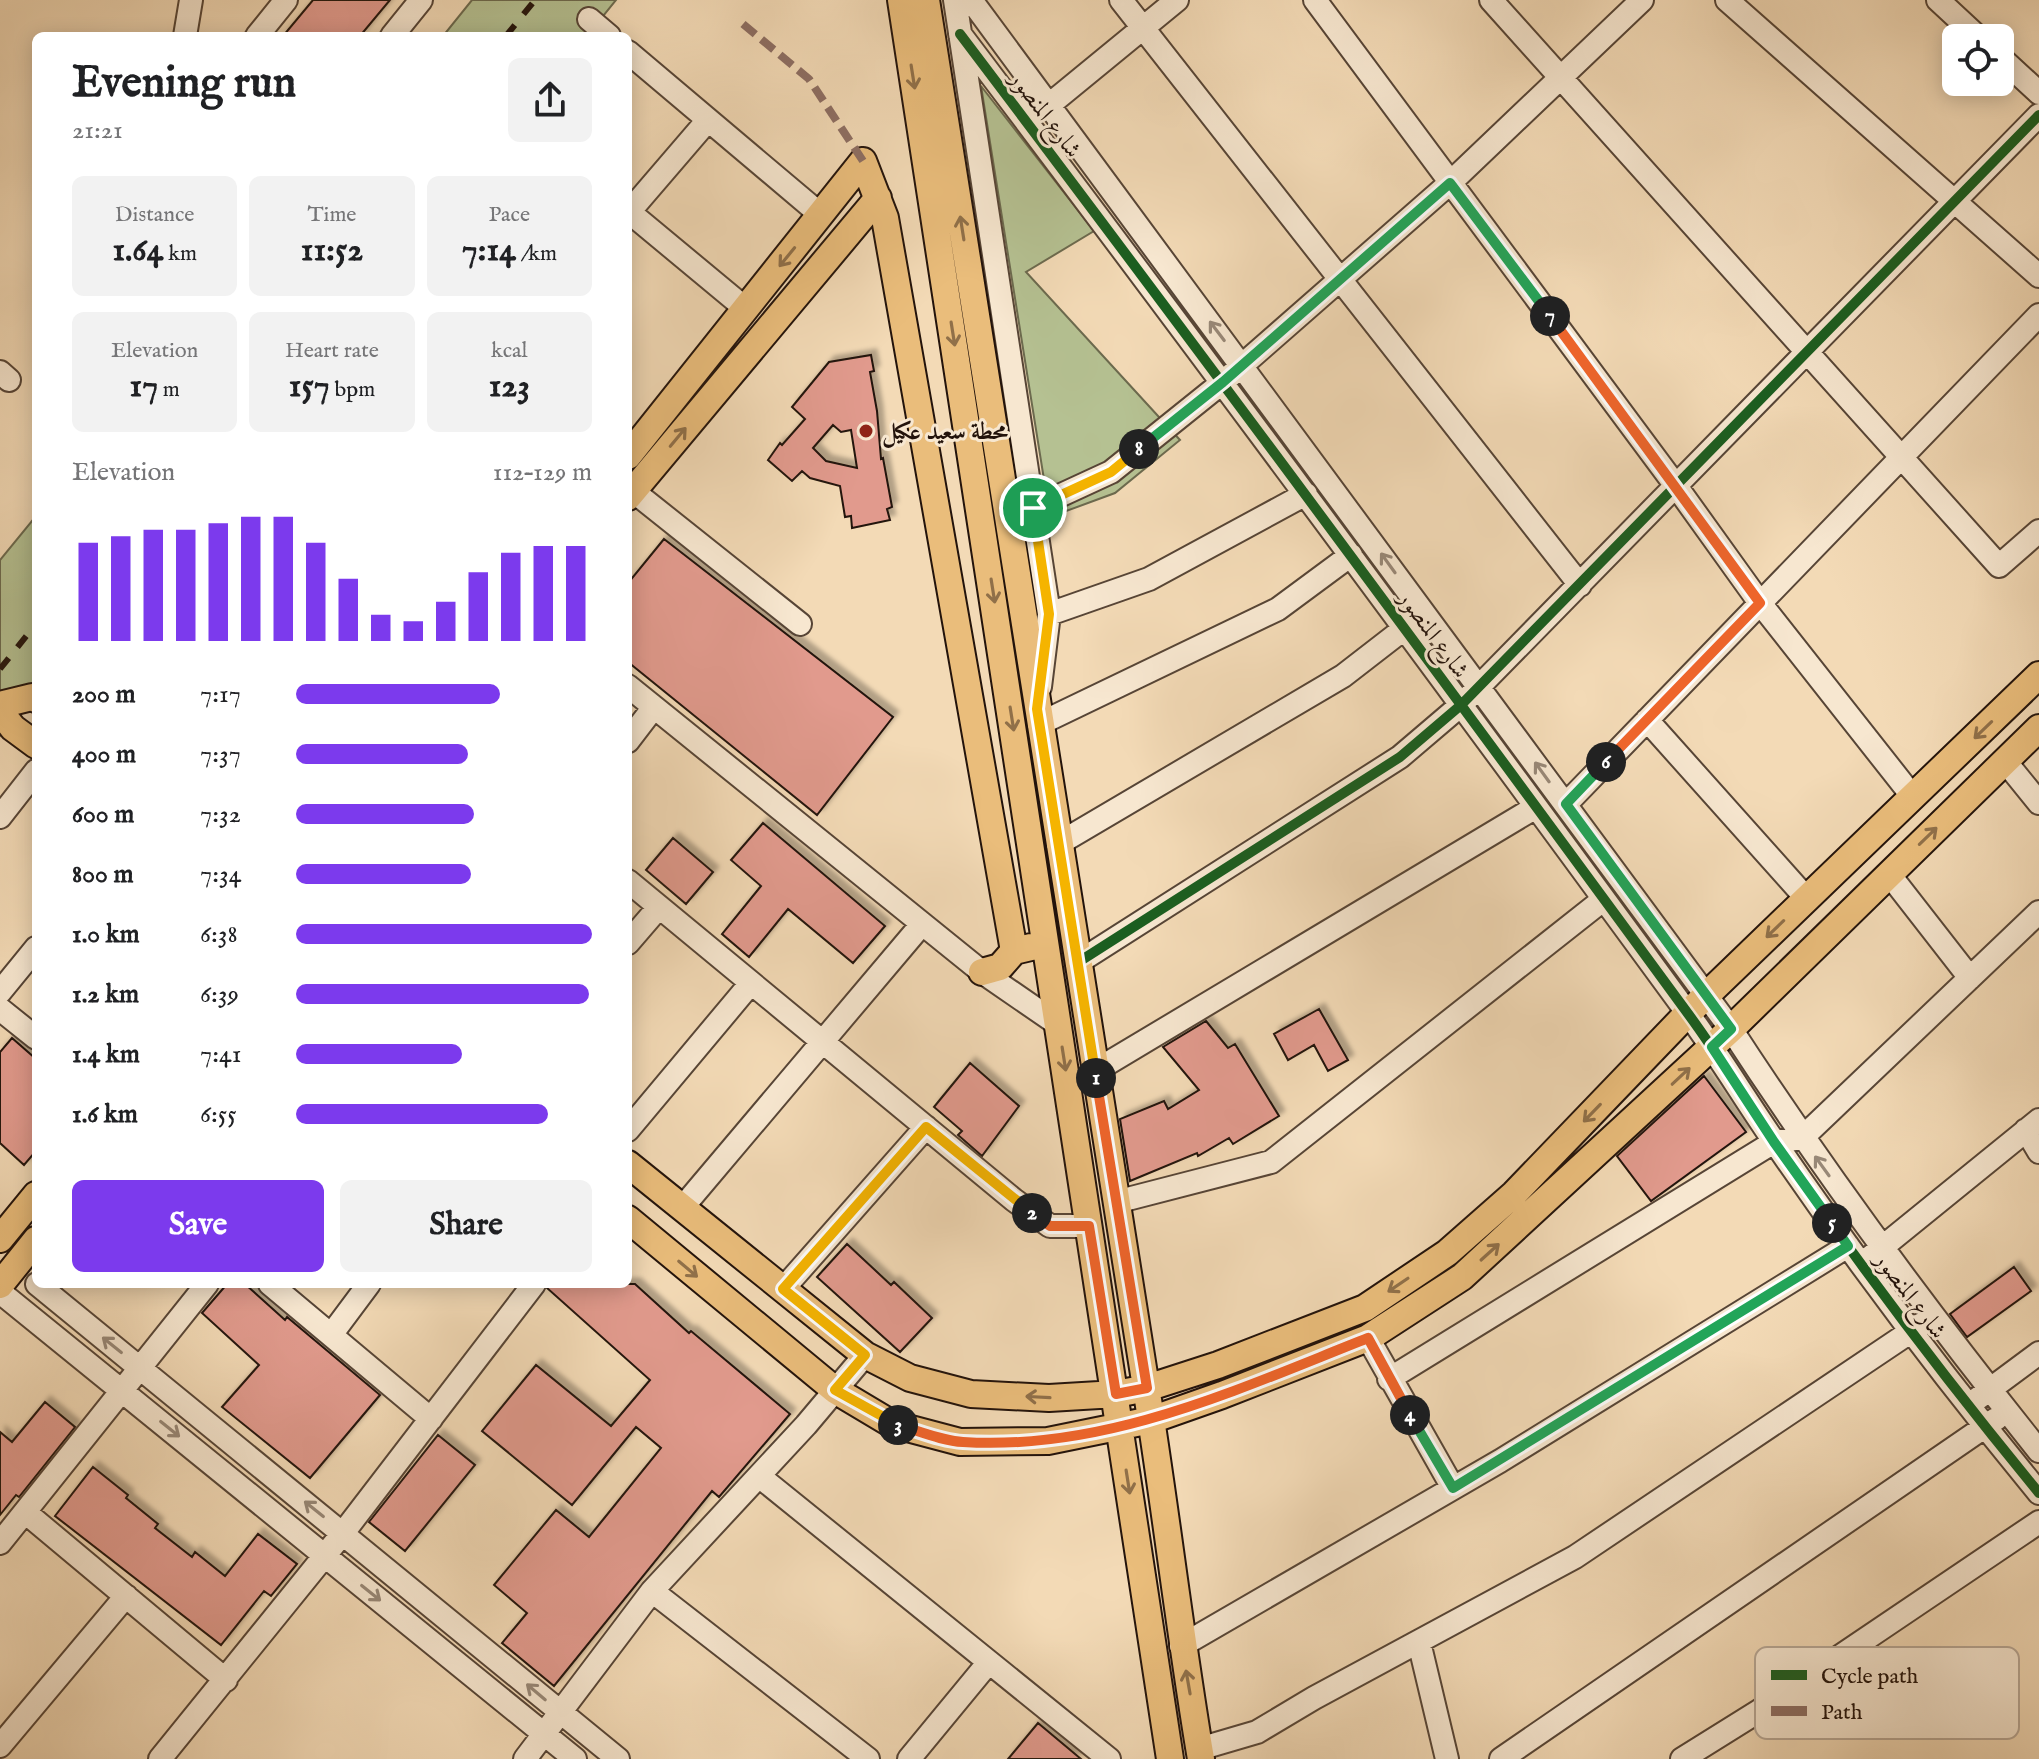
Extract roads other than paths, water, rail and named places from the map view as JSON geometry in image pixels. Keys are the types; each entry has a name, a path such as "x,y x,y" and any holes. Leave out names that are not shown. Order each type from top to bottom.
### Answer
{"main road":[{"path":"901,0 1013,640 1038,716 1147,1388 1181,1646 1200,1754"},
{"path":"926,0 1013,640 1046,944 1170,1759"},
{"path":"632,451 863,161 888,233 1014,951"},
{"path":"632,493 878,198"},
{"path":"632,1167 865,1355 910,1378 971,1394 1049,1398 1116,1394 1147,1388 1218,1365 1365,1308 1447,1253 1514,1194 1697,1004 2039,675"},
{"path":"0,705 32,696"},
{"path":"7,720 32,742"},
{"path":"632,1222 835,1390 892,1424 960,1442 1048,1441 1151,1420 1368,1338 1462,1277 1722,1038 2039,728"},
{"path":"982,972 1000,967 1014,951 1046,944"},
{"path":"0,1239 32,1200"},
{"path":"5,1269 32,1244"}],"street":[{"path":"186,32 191,0"},
{"path":"260,32 286,0"},
{"path":"395,32 421,0"},
{"path":"955,0 1049,614 1038,716"},
{"name":"شارع المنصور","path":"971,0 1566,804 1722,1038 1802,1138 1881,1248 2039,1451"},
{"path":"1121,0 1580,585"},
{"path":"1049,105 1177,0"},
{"path":"1315,0 1760,603 1913,797"},
{"path":"1491,0 1999,566 2039,531"},
{"path":"1033,508 1111,472 1223,382 1450,183 1642,0"},
{"path":"1727,0 2039,276"},
{"path":"1938,0 1964,24"},
{"path":"589,19 604,32"},
{"name":"شارع المنصور","path":"960,34 1223,382 1604,899 1697,1004"},
{"path":"632,55 821,215"},
{"path":"2014,70 2039,93"},
{"path":"1077,963 1400,757 1461,705 2039,115"},
{"path":"632,207 708,120"},
{"path":"632,215 746,309"},
{"path":"1566,804 2039,315"},
{"path":"1049,614 1149,579 1306,494"},
{"path":"632,495 800,624"},
{"path":"1038,716 1278,609 1351,555"},
{"path":"1058,844 1343,676 1405,628"},
{"path":"632,689 982,972 1059,1025"},
{"path":"7,720 32,698"},
{"path":"632,736 654,707"},
{"path":"1647,720 1807,899"},
{"path":"2005,761 2039,803"},
{"path":"0,817 32,776"},
{"path":"1095,1071 1536,807"},
{"path":"1889,874 1970,978"},
{"path":"632,884 1014,1200 1050,1226 1089,1226"},
{"path":"1116,1202 1271,1162 1604,899"},
{"path":"632,938 659,907"},
{"path":"1389,1379 1774,1142 1802,1138 2039,912"},
{"path":"682,1208 922,924"},
{"path":"0,992 32,953"},
{"path":"632,1125 751,983"},
{"path":"0,1009 32,1035"},
{"name":"شارع المنصور","path":"1722,1038 1774,1142 1862,1265 2039,1493"},
{"path":"1862,1265 2033,1125 2039,1152"},
{"path":"783,1289 926,1127"},
{"path":"1181,1646 1453,1488 1848,1246"},
{"path":"5,1269 32,1282"},
{"path":"41,1288 618,1759"},
{"path":"0,1543 204,1288"},
{"path":"275,1288 431,1419"},
{"path":"331,1335 366,1288"},
{"path":"160,1759 343,1533 531,1288"},
{"path":"0,1292 575,1759"},
{"path":"1200,1754 1257,1732 1575,1557 1933,1316"},
{"path":"1368,1338 1453,1488"},
{"path":"1970,1405 2039,1353"},
{"path":"525,1759 652,1591 865,1355"},
{"path":"1501,1759 1759,1580 1986,1428 2006,1411"},
{"path":"759,1476 1109,1759"},
{"path":"25,1512 226,1680"},
{"path":"1854,1647 2039,1522"},
{"path":"652,1591 868,1759"},
{"path":"0,1746 126,1596"},
{"path":"1419,1642 1447,1759"},
{"path":"909,1759 989,1662"},
{"path":"1682,1759 1755,1713"}],"railway":[{"path":"509,32 535,0"},
{"path":"0,669 32,629"}],"place":[{"name":"محطة سعيد عكيل","path":"866,431"}]}
